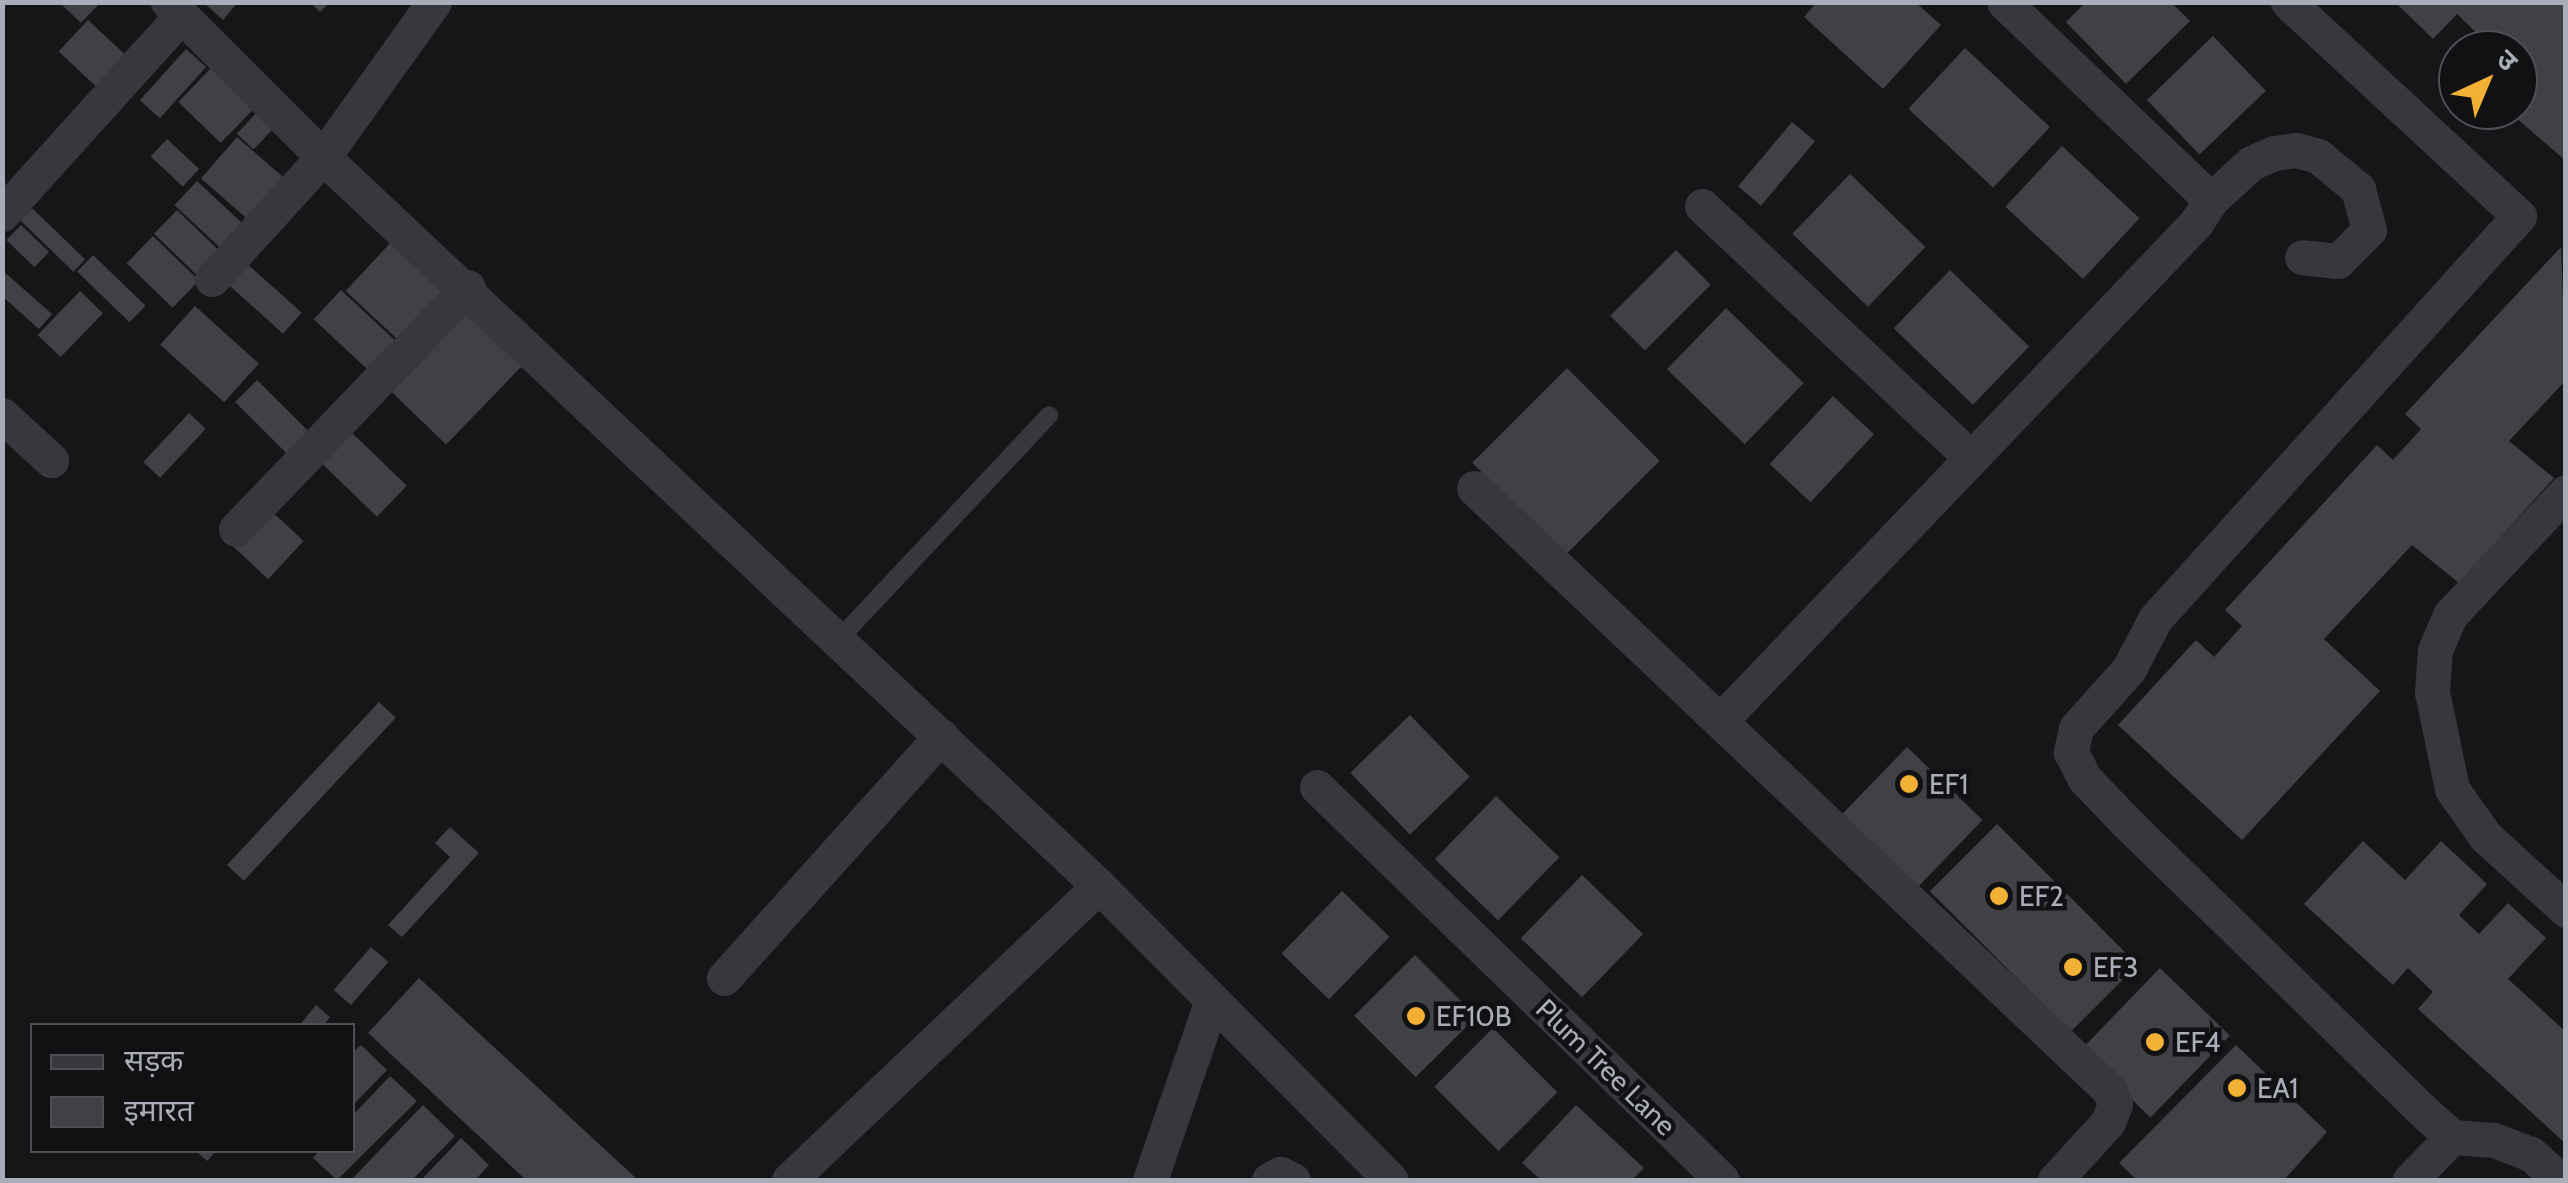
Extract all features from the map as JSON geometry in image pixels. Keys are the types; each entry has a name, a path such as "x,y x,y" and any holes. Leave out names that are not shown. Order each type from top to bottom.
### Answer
{"street":[{"path":"212,279 323,157 434,2"},
{"path":"2004,2 2211,200"},
{"path":"2288,2 2519,216 2155,619 2129,669 2076,728 2071,752 2086,779 2127,823 2452,1137 2494,1140 2531,1154 2560,1180"},
{"path":"2,214 175,9 323,157 468,288 1098,886 1391,1180"},
{"path":"1720,720 2196,223 2211,200 2251,164 2296,150 2318,156 2358,189 2369,230 2338,261 2302,257"},
{"path":"1702,206 1970,457"},
{"path":"236,529 468,288"},
{"path":"2,415 51,460"},
{"path":"1474,488 2110,1091 2116,1104 2108,1122 2055,1180"},
{"path":"2566,492 2450,614 2435,650 2432,692 2452,790 2485,836 2566,910"},
{"path":"724,978 941,736"},
{"name":"Plum Tree Lane","path":"1317,787 1722,1180"},
{"path":"790,1180 1098,886"},
{"path":"1150,1180 1212,1000"},
{"path":"2410,1180 2452,1137"},
{"path":"1269,1180 1280,1174 1293,1180"}],"lane":[{"path":"839,639 1049,415"}],"building":[{"path":"59,2 101,2 81,23"},
{"path":"203,2 238,2 223,20"},
{"path":"310,2 330,2 320,12"},
{"path":"1817,2 1915,2 1941,25 1883,89 1804,17"},
{"path":"2086,2 2171,2 2190,21 2126,84 2066,22"},
{"path":"2395,2 2566,2 2566,161 2530,130 2538,130 2538,30 2474,30 2457,14 2433,39"},
{"path":"88,20 126,55 97,87 59,51"},
{"path":"2213,36 2266,91 2200,155 2147,100"},
{"path":"1965,48 2050,127 1993,188 1908,109"},
{"path":"186,49 206,67 160,118 140,100"},
{"path":"213,66 255,107 221,143 178,102"},
{"path":"260,109 277,125 254,150 237,134"},
{"path":"1792,122 1815,141 1761,206 1738,186"},
{"path":"237,137 289,182 253,224 201,179"},
{"path":"167,139 199,169 183,187 151,157"},
{"path":"2062,146 2140,218 2083,279 2005,207"},
{"path":"1850,174 1926,247 1868,307 1792,234"},
{"path":"197,181 248,229 226,253 174,205"},
{"path":"32,208 85,259 73,272 20,220"},
{"path":"177,210 223,254 200,278 154,234"},
{"path":"21,225 49,252 34,267 6,240"},
{"path":"153,236 199,280 173,308 127,263"},
{"path":"394,239 452,293 403,345 346,291"},
{"path":"2561,247 2566,380 2509,441 2554,478 2459,583 2412,545 2324,639 2380,691 2242,840 2118,725 2196,640 2214,657 2242,626 2225,610 2377,445 2393,460 2421,429 2405,414"},
{"path":"1676,250 1711,285 1645,350 1610,316"},
{"path":"93,255 146,306 130,322 77,272"},
{"path":"243,260 302,313 283,334 224,281"},
{"path":"2,270 52,314 39,329 2,296"},
{"path":"1950,270 2029,346 1973,405 1894,328"},
{"path":"341,290 401,346 374,375 314,319"},
{"path":"80,291 103,313 61,357 38,335"},
{"path":"467,302 527,360 446,445 386,386"},
{"path":"195,306 259,364 224,402 160,345"},
{"path":"1726,308 1804,383 1745,444 1667,369"},
{"path":"1567,368 1660,461 1565,555 1472,463"},
{"path":"257,380 309,432 287,454 235,402"},
{"path":"1833,396 1874,434 1811,502 1770,464"},
{"path":"189,413 206,429 160,478 143,462"},
{"path":"345,426 407,486 377,517 315,457"},
{"path":"267,507 304,541 268,579 232,545"},
{"path":"379,702 396,718 244,881 227,865"},
{"path":"1410,715 1470,777 1410,835 1350,773"},
{"name":"EF1","path":"1907,747 1983,820 1914,890 1839,817"},
{"path":"1496,796 1559,857 1498,920 1435,859"},
{"path":"1997,824 2138,965 2071,1032 1930,891"},
{"path":"450,827 479,853 402,937 388,925 450,857 435,843"},
{"path":"2363,841 2405,880 2441,841 2487,884 2459,915 2479,934 2508,903 2546,938 2508,979 2566,1032 2566,1144 2418,1009 2433,992 2408,968 2393,985 2304,904"},
{"path":"1582,875 1643,934 1582,997 1521,938"},
{"path":"1342,891 1389,937 1329,999 1282,954"},
{"path":"371,947 388,962 351,1005 334,990"},
{"name":"EF10B","path":"1415,955 1477,1017 1416,1077 1354,1016"},
{"name":"EF4","path":"2160,968 2230,1035 2151,1117 2081,1050"},
{"path":"419,978 638,1180 526,1180 368,1033"},
{"path":"316,1005 330,1017 325,1023 301,1023"},
{"path":"1493,1028 1557,1092 1499,1151 1434,1087"},
{"path":"361,1045 387,1070 355,1103 355,1050"},
{"name":"EA1","path":"2236,1045 2327,1132 2284,1180 2137,1180 2119,1163"},
{"path":"390,1076 417,1101 337,1180 313,1158 317,1153 355,1153 355,1113"},
{"path":"423,1105 455,1136 412,1180 351,1180"},
{"path":"1576,1105 1644,1168 1632,1180 1541,1180 1522,1163"},
{"path":"461,1138 489,1165 475,1180 421,1180"},
{"path":"198,1153 214,1153 207,1161"}],"place":[{"name":"EF1","path":"1909,784"},
{"name":"EF2","path":"1999,896"},
{"name":"EF3","path":"2073,967"},
{"name":"EF10B","path":"1416,1016"},
{"name":"EF4","path":"2155,1042"},
{"name":"EA1","path":"2237,1088"}]}
